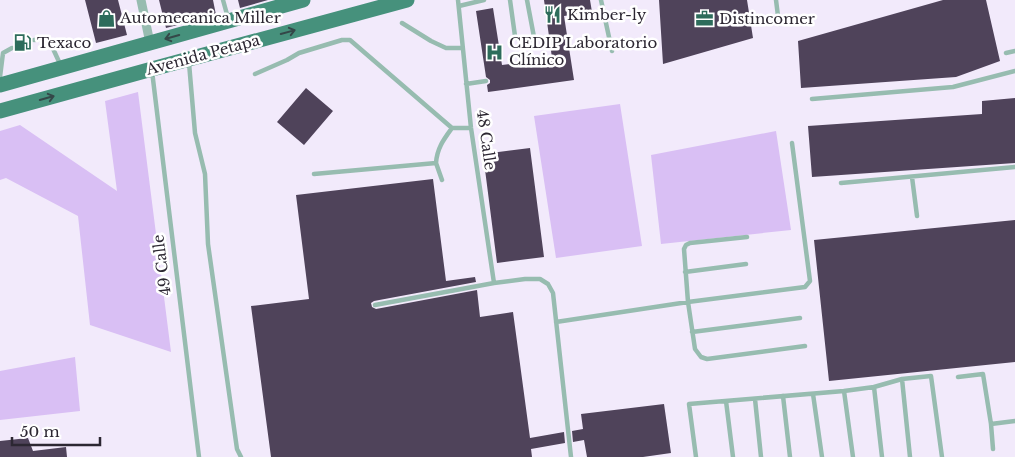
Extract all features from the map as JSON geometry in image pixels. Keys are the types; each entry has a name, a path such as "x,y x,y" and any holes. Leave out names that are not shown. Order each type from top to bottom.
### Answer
{"main road":[{"name":"Avenida Petapa","path":"0,85 228,21 277,5 303,0"},
{"name":"Avenida Petapa","path":"0,111 407,0"}],"street":[{"path":"141,0 150,43"}],"lane":[{"path":"223,0 228,21"},
{"path":"458,3 484,0"},
{"path":"510,0 515,36 522,41 534,37 527,0"},
{"path":"601,0 612,51"},
{"path":"776,0 779,24"},
{"name":"48 Calle","path":"458,3 471,128 494,283"},
{"path":"402,23 446,48 463,48"},
{"path":"34,40 49,40 61,68"},
{"path":"255,74 299,53 342,40 350,40 452,128 471,128"},
{"path":"0,76 3,53 12,48"},
{"path":"1006,53 1015,51"},
{"path":"188,59 195,133 205,174 208,244 237,449 241,457"},
{"name":"49 Calle","path":"152,69 200,457"},
{"path":"812,99 953,87 1015,71"},
{"path":"466,84 486,80"},
{"path":"442,180 436,163 437,152 452,128"},
{"path":"556,322 688,302 797,289 809,284 792,143"},
{"path":"314,174 436,163"},
{"path":"841,183 1015,167"},
{"path":"912,177 917,216"},
{"path":"747,237 690,243 684,249 688,302 697,354 707,359 805,346"},
{"path":"685,272 746,264"},
{"path":"376,305 525,279 540,280 548,284 553,294 571,457"},
{"path":"692,332 800,318"},
{"path":"958,377 983,374 993,449"},
{"path":"696,457 689,404 844,391 874,387 902,379 931,376 942,457"},
{"path":"902,379 910,457"},
{"path":"874,387 882,457"},
{"path":"844,391 852,457"},
{"path":"813,394 822,457"},
{"path":"783,396 790,457"},
{"path":"755,399 762,457"},
{"path":"726,401 733,457"},
{"path":"991,424 1015,421"}],"shaded area":[{"path":"138,92 171,352 90,325 78,216 6,178 0,180 0,131 20,125 117,191 105,101"},
{"path":"620,104 642,246 556,258 534,116"},
{"path":"776,131 791,230 661,244 651,155"},
{"path":"75,357 80,411 0,420 0,371"}],"building":[{"name":"Automecanica Miller","path":"85,0 118,0 127,35 96,43"},
{"path":"159,0 213,0 216,15 166,28"},
{"path":"238,0 268,0 240,8"},
{"path":"544,0 590,0 592,12 564,16 574,80 488,92 487,85 490,83 490,80 486,77 476,11 493,8 502,65 552,58"},
{"name":"Distincomer","path":"659,0 747,0 753,38 663,64"},
{"path":"943,0 986,0 1000,61 956,77 801,88 798,41"},
{"path":"306,88 333,111 304,145 277,122"},
{"path":"1015,98 1015,163 812,177 808,126 982,114 982,101"},
{"path":"530,148 544,257 497,263 483,154"},
{"path":"433,179 446,281 475,277 476,282 374,301 371,303 372,307 376,309 477,290 480,317 513,312 530,438 564,432 565,443 531,449 532,457 271,457 251,306 309,299 296,195"},
{"path":"1015,220 1015,362 829,381 814,240"},
{"path":"664,404 671,453 643,457 587,457 584,440 573,442 572,431 583,429 581,414"},
{"path":"28,438 33,451 66,447 67,457 0,457 0,441"}],"place":[{"name":"Kimber-ly","path":"553,15"},
{"name":"Automecanica Miller","path":"106,18"},
{"name":"Distincomer","path":"705,19"},
{"name":"Texaco","path":"23,43"},
{"name":"CEDIP Laboratorio Clínico","path":"495,52"}]}
